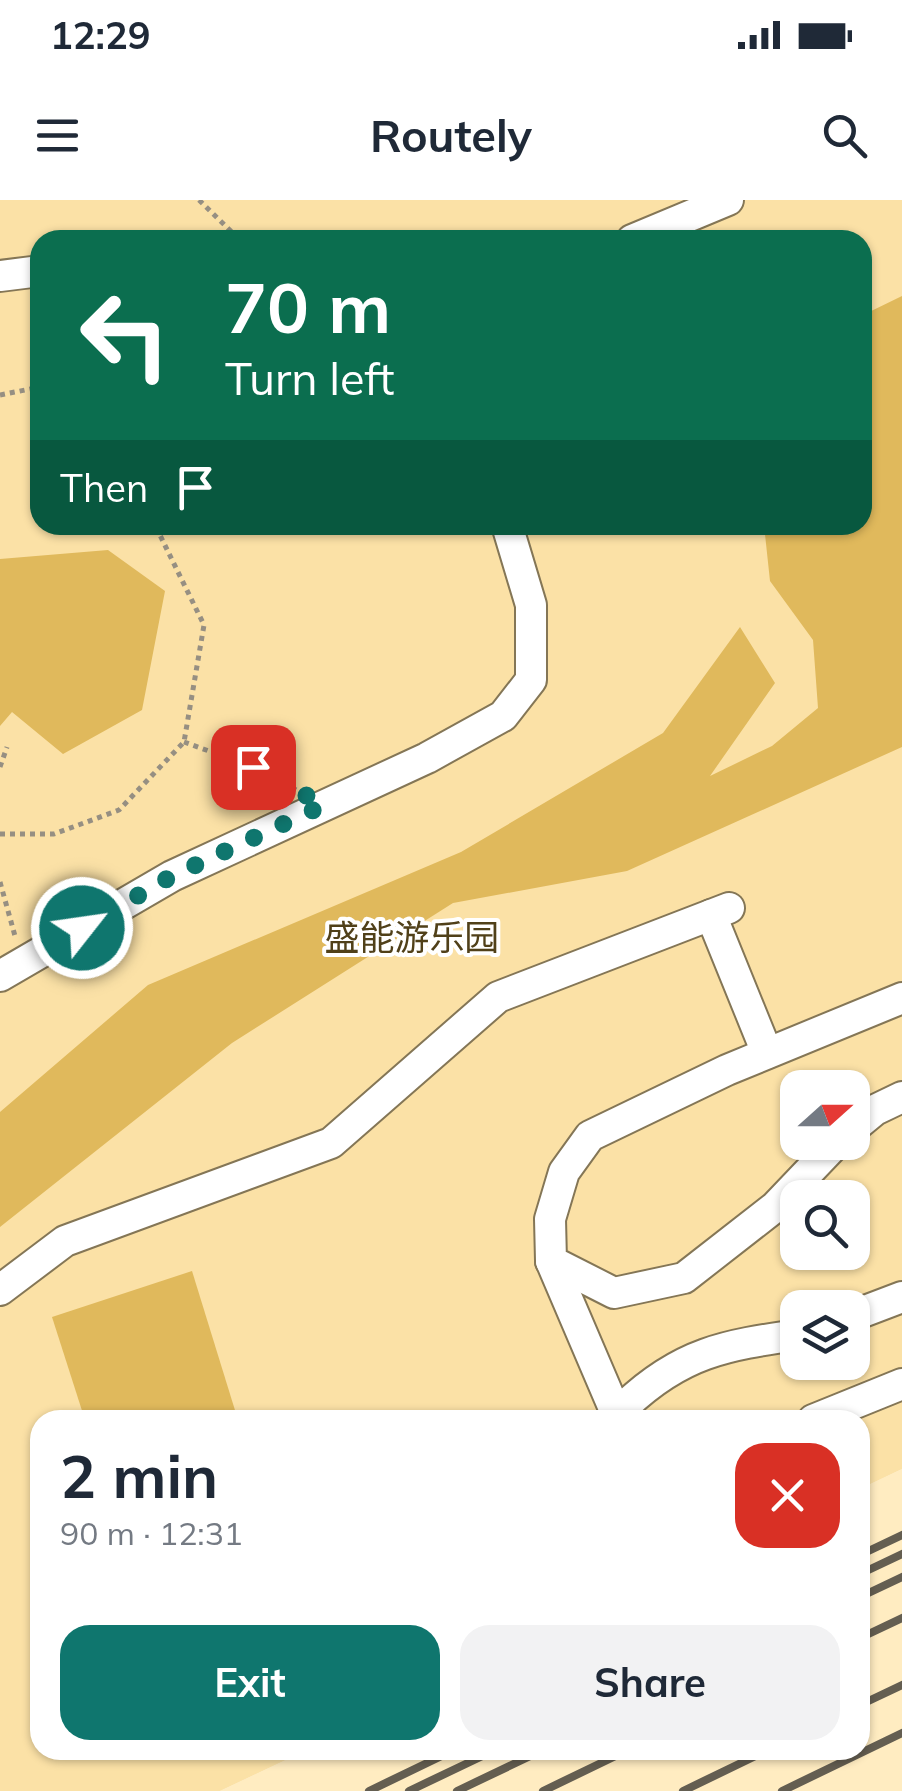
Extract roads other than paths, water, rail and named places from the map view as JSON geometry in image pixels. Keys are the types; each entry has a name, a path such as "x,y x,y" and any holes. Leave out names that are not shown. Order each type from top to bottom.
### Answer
{"lane":[{"path":"656,230 728,200"},
{"path":"0,276 30,272"},
{"path":"11,969 172,876 503,716 531,680 531,604 511,535"},
{"path":"0,1290 65,1241 331,1143 498,997 720,912 767,1053"},
{"path":"618,1410 551,1261 550,1218 564,1172 590,1136 767,1053 902,998"},
{"path":"870,1114 902,1096"},
{"path":"551,1261 614,1293 684,1278 775,1207 820,1160"},
{"path":"870,1309 902,1296"},
{"path":"625,1410 652,1380 684,1362 724,1345 780,1338"},
{"path":"838,1410 902,1384"}],"railway":[{"path":"870,1550 902,1535"},
{"path":"870,1569 902,1554"},
{"path":"870,1592 902,1577"},
{"path":"870,1633 902,1618"},
{"path":"870,1700 902,1685"},
{"path":"870,1748 902,1733"},
{"path":"369,1791 433,1760"},
{"path":"409,1791 474,1760"},
{"path":"457,1791 522,1760"},
{"path":"543,1791 607,1760"},
{"path":"683,1791 747,1760"},
{"path":"782,1791 846,1760"}],"park label":[{"name":"盛能游乐园","path":"412,938"}]}
